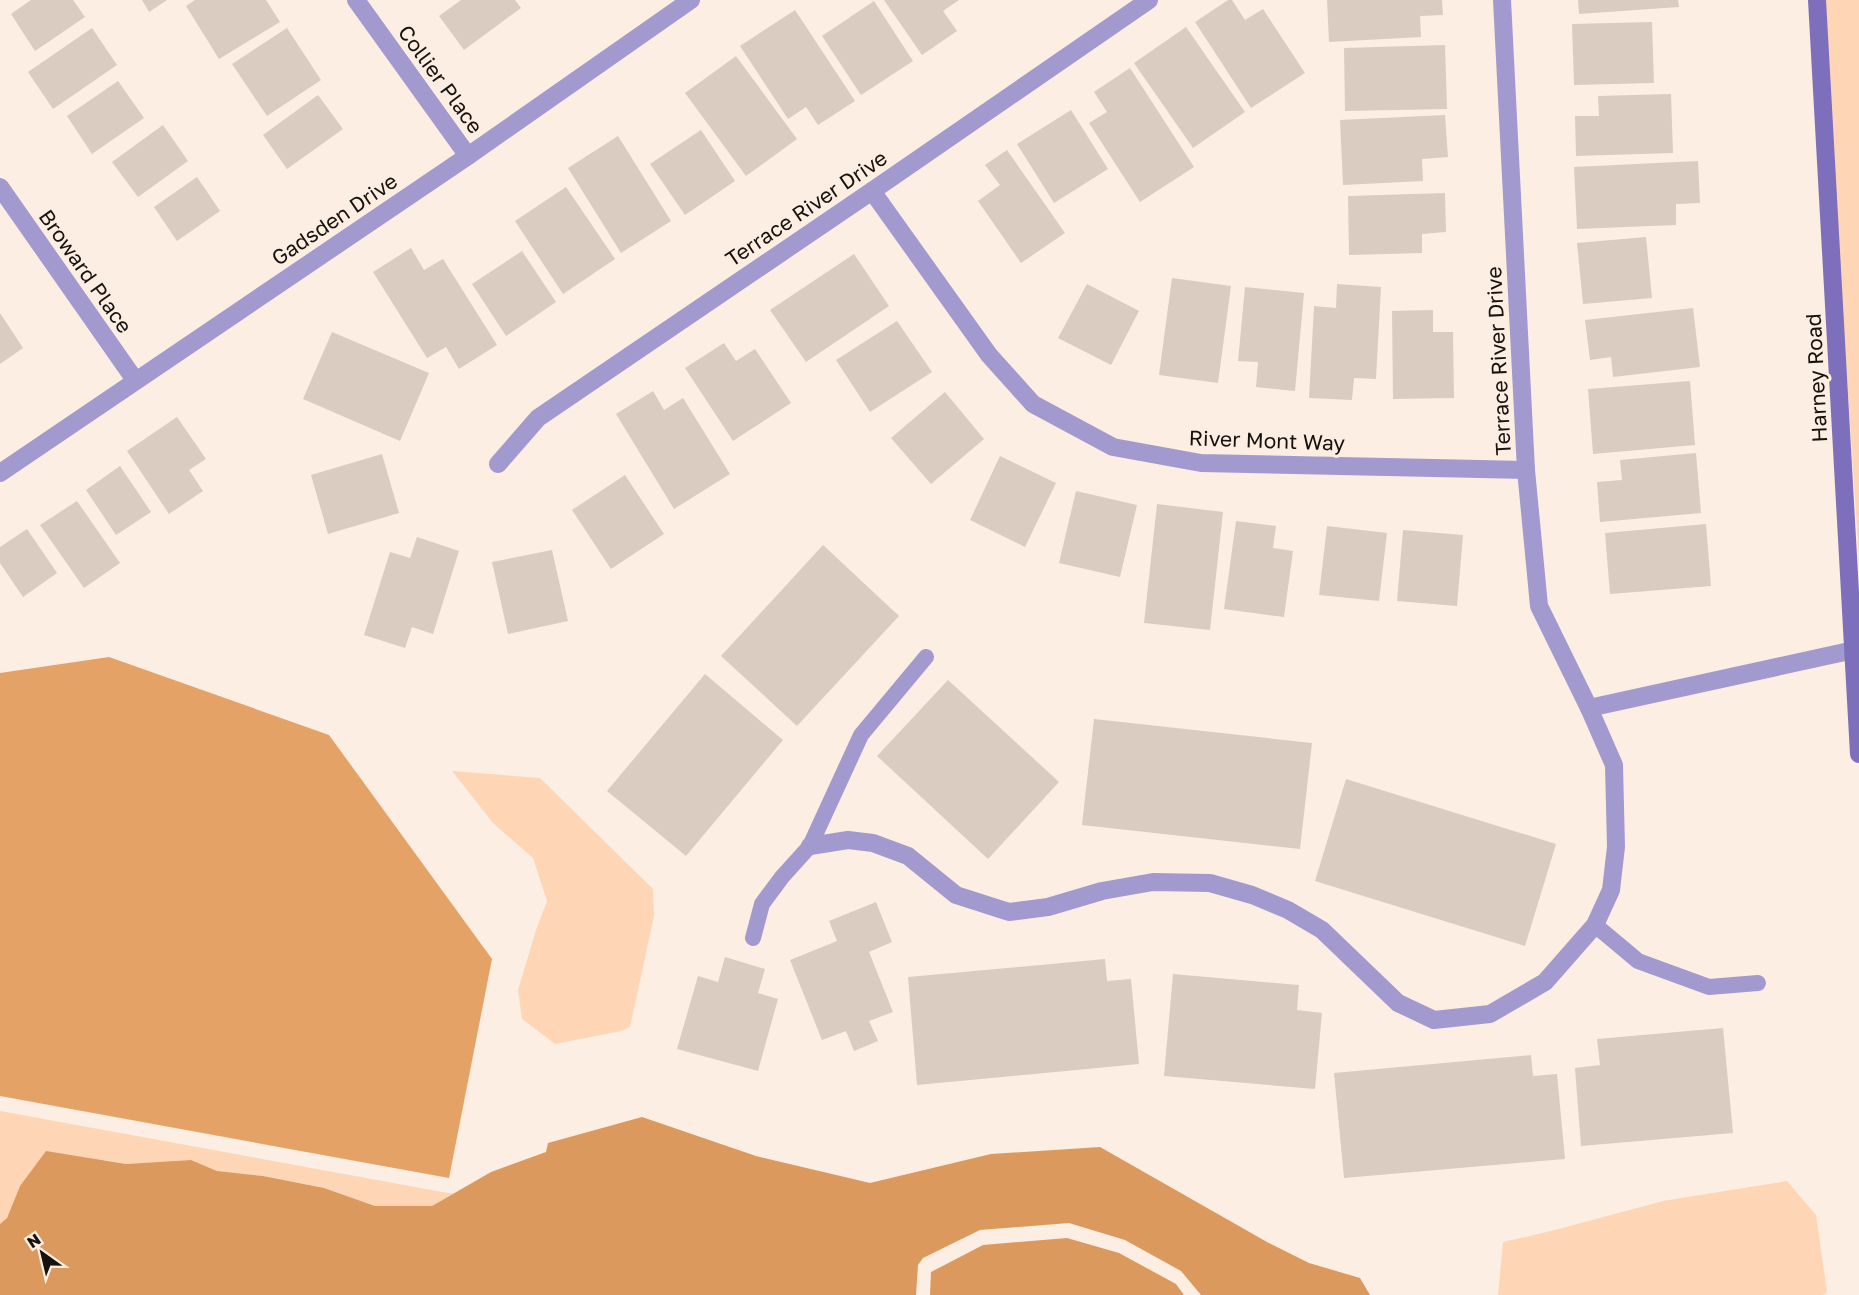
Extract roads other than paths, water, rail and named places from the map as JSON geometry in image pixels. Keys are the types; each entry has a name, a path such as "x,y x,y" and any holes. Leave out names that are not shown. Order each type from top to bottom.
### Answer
{"street":[{"name":"Collier Place","path":"356,0 468,156"},
{"name":"Gadsden Drive","path":"0,473 468,156 691,0"},
{"name":"Terrace River Drive","path":"498,464 538,418 1149,0"},
{"name":"Terrace River Drive","path":"810,846 848,840 873,843 908,856 956,895 1009,912 1048,907 1102,891 1153,882 1210,883 1252,895 1288,910 1322,930 1398,1003 1434,1020 1490,1014 1545,982 1595,925 1611,890 1617,847 1614,765 1539,606 1526,470 1502,0"},
{"name":"Harney Road","path":"1817,0 1859,754"},
{"name":"Broward Place","path":"0,187 135,380"},
{"name":"River Mont Way","path":"872,191 989,355 1034,404 1113,447 1201,463 1526,470"},
{"path":"1589,708 1854,650"}],"lane":[{"path":"753,938 762,904 782,877 810,846 861,735 926,657"},
{"path":"1595,925 1638,961 1709,987 1758,983"}]}
